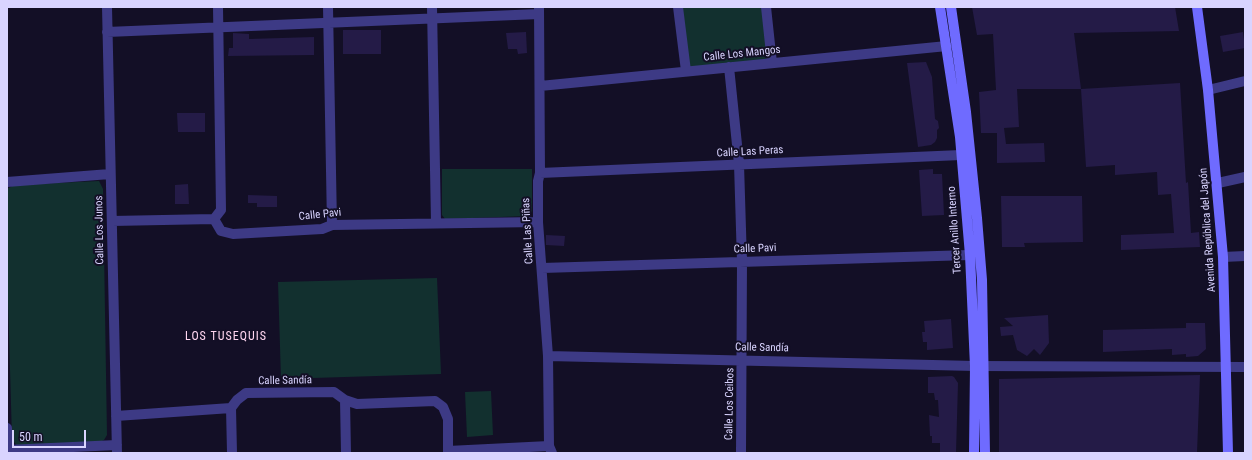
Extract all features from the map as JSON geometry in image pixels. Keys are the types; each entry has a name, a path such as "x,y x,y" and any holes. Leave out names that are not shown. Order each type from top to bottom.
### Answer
{"main road":[{"name":"Tercer Anillo Interno","path":"940,7 947,46 961,155 980,366 985,453"},
{"name":"Tercer Anillo Interno","path":"951,7 966,112 982,280 980,366 974,453"},
{"name":"Avenida República del Japón","path":"1197,7 1218,184 1223,256 1228,453"}],"street":[{"name":"Calle Los Junos","path":"107,7 117,449"},
{"path":"112,221 214,219 221,210 218,7"},
{"path":"328,7 332,225"},
{"path":"432,7 436,223"},
{"path":"678,7 686,71"},
{"path":"766,7 772,62"},
{"path":"107,32 432,18 539,10"},
{"name":"Calle Las Piñas","path":"539,10 540,173 538,181 538,222 548,356 550,449"},
{"name":"Calle Los Mangos","path":"540,86 947,46"},
{"name":"Calle Los Ceibos","path":"729,67 739,164 742,262 741,453"},
{"path":"1208,90 1245,81"},
{"name":"Calle Las Peras","path":"540,173 961,155"},
{"path":"7,182 110,174"},
{"path":"1218,184 1245,177"},
{"name":"Calle Pavi","path":"214,219 222,231 233,234 322,229 332,225 538,222"},
{"name":"Calle Pavi","path":"542,268 970,255"},
{"path":"1223,256 1245,256"},
{"name":"Calle Sandía","path":"548,356 980,366 1245,367"},
{"name":"Calle Sandía","path":"231,408 237,400 246,393 334,392 345,400 357,404 435,401 443,407 448,419 448,452"},
{"path":"345,400 346,453"},
{"path":"116,416 231,408 232,453"},
{"path":"7,428 7,452 117,449"},
{"path":"448,452 550,449"}],"green space":[{"path":"682,7 762,7 769,59 690,70"},
{"path":"442,169 532,169 532,212 528,216 445,219 442,215"},
{"path":"99,181 103,189 107,435 104,440 100,442 17,446 12,439 7,264 7,189 14,185"},
{"path":"437,278 441,374 281,379 278,282"},
{"path":"491,391 493,435 467,437 465,392"}],"building":[{"path":"972,7 1175,7 1179,31 1074,33 1081,89 1017,89 1019,127 1004,128 1006,144 1044,143 1045,162 997,163 997,133 981,133 979,92 996,90 993,34 977,35"},
{"path":"343,30 381,30 381,54 343,54"},
{"path":"526,32 527,53 518,54 517,49 508,49 506,33"},
{"path":"1243,32 1245,48 1223,52 1220,36"},
{"path":"233,33 249,34 249,39 314,37 314,55 228,56 229,48 233,48"},
{"path":"926,62 932,77 935,119 938,121 939,128 937,130 937,138 935,142 931,145 918,147 907,63"},
{"path":"1180,83 1186,183 1188,182 1191,233 1199,232 1200,247 1121,250 1121,235 1174,233 1171,194 1158,195 1157,172 1115,175 1115,165 1086,167 1081,89"},
{"path":"177,113 205,113 205,132 178,132"},
{"path":"933,169 933,174 942,174 944,215 922,216 919,170"},
{"path":"188,184 189,204 175,204 175,185"},
{"path":"248,195 277,196 277,207 257,207 257,203 248,203"},
{"path":"1001,196 1082,196 1083,242 1024,243 1025,247 1002,247"},
{"path":"546,235 565,236 564,246 546,245"},
{"path":"1048,315 1049,343 1040,355 1034,349 1027,356 1017,350 1013,335 1001,336 1000,327 1013,326 1004,318"},
{"path":"951,319 953,348 927,350 927,342 923,342 922,332 925,332 924,321"},
{"path":"1186,323 1205,323 1206,349 1198,356 1186,357 1186,354 1172,355 1172,349 1103,352 1103,330 1186,328"},
{"path":"1200,375 1197,453 999,453 999,379"},
{"path":"952,376 958,383 956,453 940,453 940,443 932,443 932,436 930,436 929,415 939,417 938,400 935,400 934,393 928,393 928,377"}],"district":[{"name":"LOS TUSEQUIS","path":"226,337"}]}
